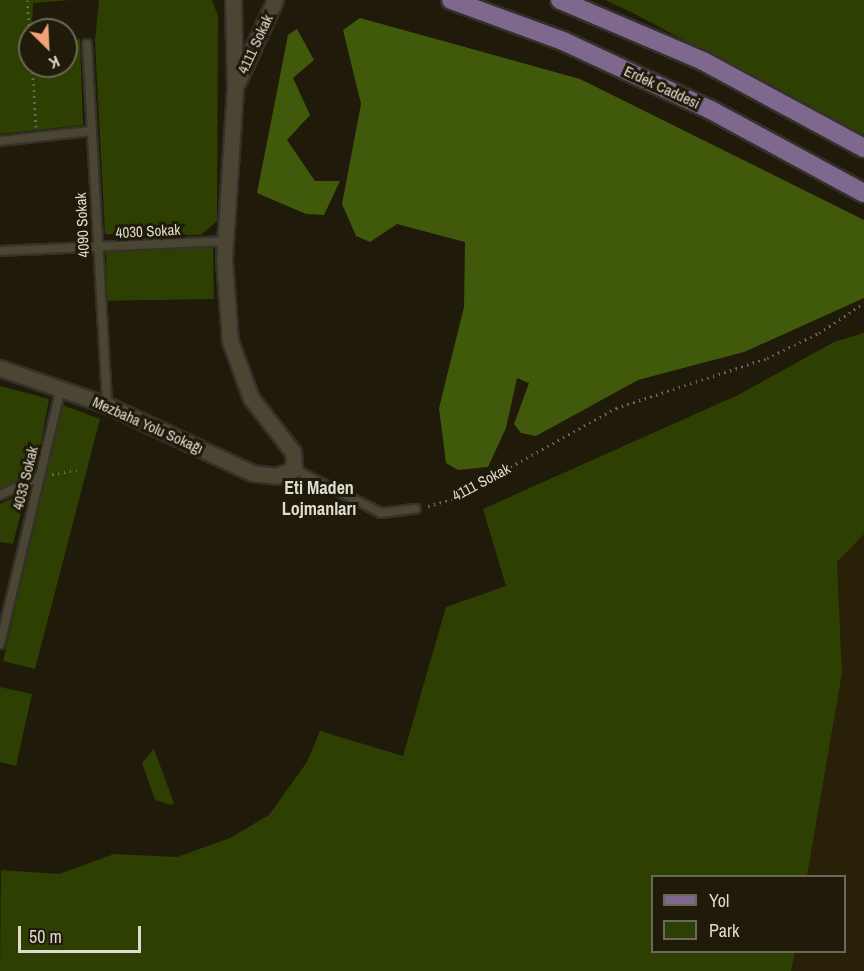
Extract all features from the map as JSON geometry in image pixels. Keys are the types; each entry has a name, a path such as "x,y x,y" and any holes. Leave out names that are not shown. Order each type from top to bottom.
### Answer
{"main road":[{"name":"Erdek Caddesi","path":"451,0 563,41 699,104 864,193"},
{"path":"560,0 703,62 864,148"}],"street":[{"name":"4111 Sokak","path":"233,0 235,88 225,241 234,363 268,425 293,452 294,470"},
{"name":"4111 Sokak","path":"235,88 275,0"},
{"name":"Mezbaha Yolu Sokağı","path":"0,369 107,405 256,474 276,476 294,470"}],"lane":[{"name":"4090 Sokak","path":"87,44 96,247 107,405"},
{"path":"0,141 91,131"},
{"name":"4030 Sokak","path":"0,251 225,241"},
{"name":"4033 Sokak","path":"0,644 61,388"},
{"path":"294,470 381,513 416,509"},
{"path":"0,495 38,477"}],"path":[{"path":"27,0 28,18"},
{"path":"33,78 36,137"},
{"name":"4111 Sokak","path":"416,509 453,499 616,408 766,358 819,333 864,303"},
{"path":"38,477 77,470"}],"shaded area":[{"path":"864,529 864,971 791,971 795,953 846,953 846,875 807,875 842,673 837,554"}],"green space":[{"path":"0,0 71,0 33,3 32,18 18,18 18,78 78,78 78,39 80,38 83,125 0,134"},
{"path":"99,0 212,0 218,16 217,221 201,235 105,234 95,41"},
{"path":"605,0 864,0 864,136 631,12"},
{"path":"360,18 580,79 864,220 864,298 744,352 638,380 536,436 521,433 514,424 529,383 517,378 506,428 488,467 458,470 446,463 439,408 464,307 465,242 397,224 370,242 356,236 342,204 361,104 343,30"},
{"path":"297,29 314,60 293,78 310,115 287,140 315,181 340,181 324,215 306,214 257,193 288,35"},
{"path":"213,248 214,299 107,301 106,250"},
{"path":"864,333 864,534 837,562 842,673 807,875 651,875 651,953 795,953 791,971 0,971 1,870 59,874 114,854 177,857 230,838 269,815 307,762 320,731 403,756 446,607 506,586 483,509 738,395 834,342"},
{"path":"0,386 49,399 37,465 31,474 0,490"},
{"path":"62,405 100,419 35,669 3,661"},
{"path":"26,492 13,544 0,542 0,504"},
{"path":"0,687 32,694 16,766 0,762"},
{"path":"154,749 174,803 171,805 155,800 142,763"}],"district":[{"name":"Eti Maden Lojmanları","path":"319,499"}]}
